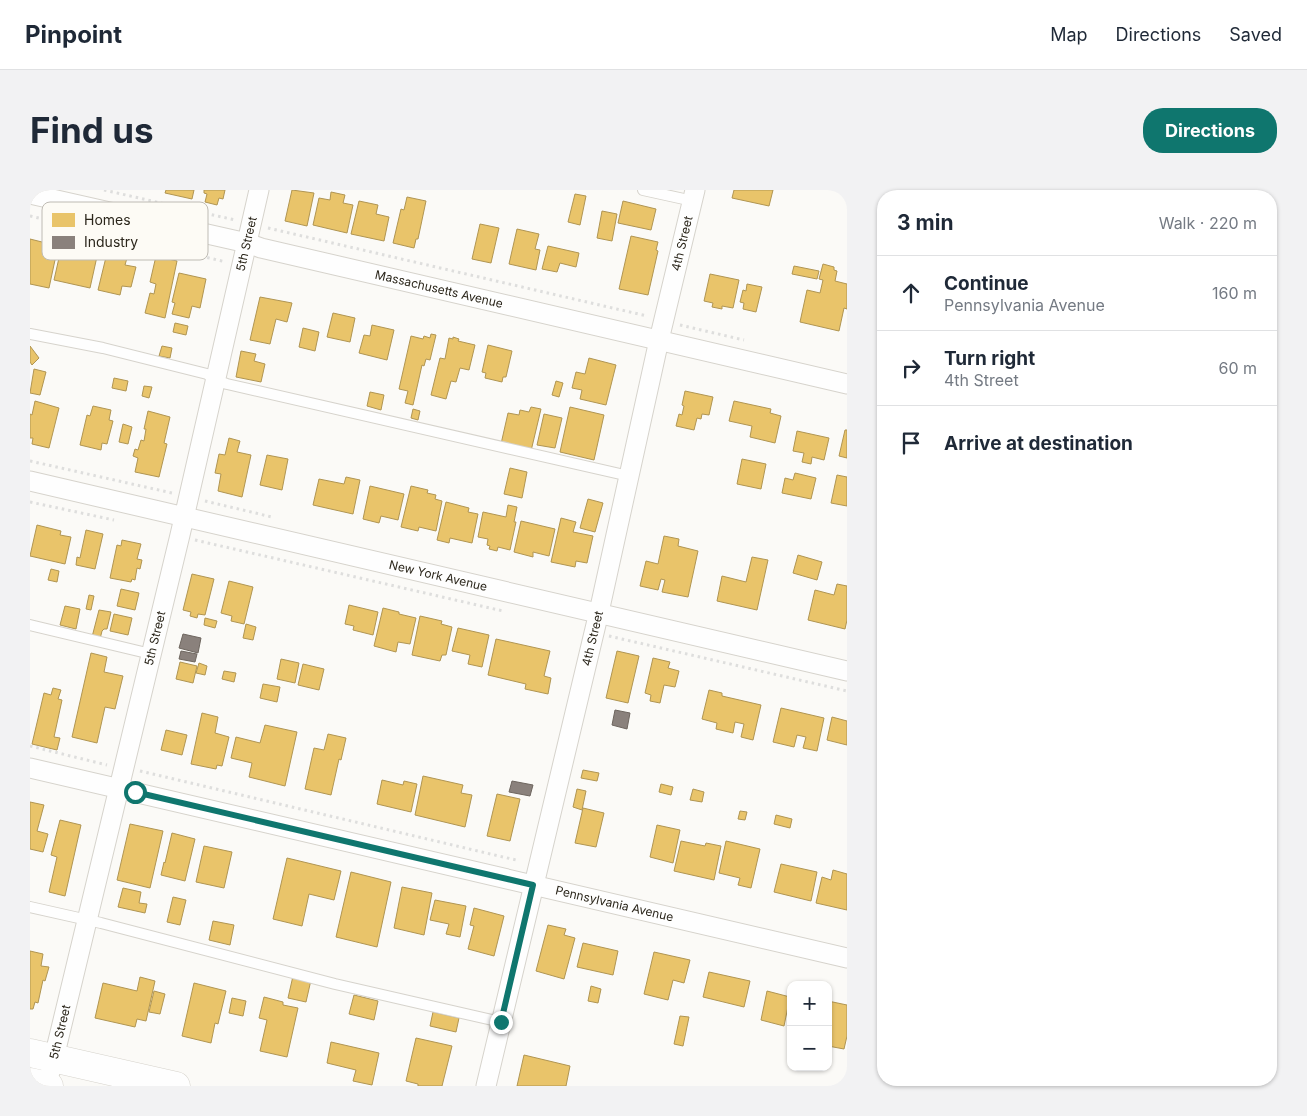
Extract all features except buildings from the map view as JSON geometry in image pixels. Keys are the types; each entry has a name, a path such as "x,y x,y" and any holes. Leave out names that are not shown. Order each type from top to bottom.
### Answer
{"main road":[{"path":"42,1055 176,1086"},
{"path":"30,1082 48,1086"}],"street":[{"name":"5th Street","path":"48,1086 42,1055 87,920 180,535 260,190"},
{"name":"Massachusetts Avenue","path":"30,194 65,202"},
{"name":"4th Street","path":"486,1086 599,612 659,340 694,196"},
{"name":"Massachusetts Avenue","path":"208,234 847,384"},
{"name":"New York Avenue","path":"30,480 847,671"},
{"name":"Pennsylvania Avenue","path":"30,768 847,958"}],"lane":[{"path":"643,190 694,196"},
{"path":"30,334 103,348 207,374 215,380 629,476"},
{"path":"30,625 151,654"},
{"path":"30,907 335,984 501,1022"}],"path":[{"path":"104,190 156,202"},
{"path":"208,214 655,318"},
{"path":"208,258 242,266"},
{"path":"30,461 272,517"},
{"path":"30,502 114,521"},
{"path":"180,535 512,613"},
{"path":"593,632 847,691"},
{"path":"30,746 516,860"}],"route":[{"path":"135,792 533,885 501,1022"}]}
